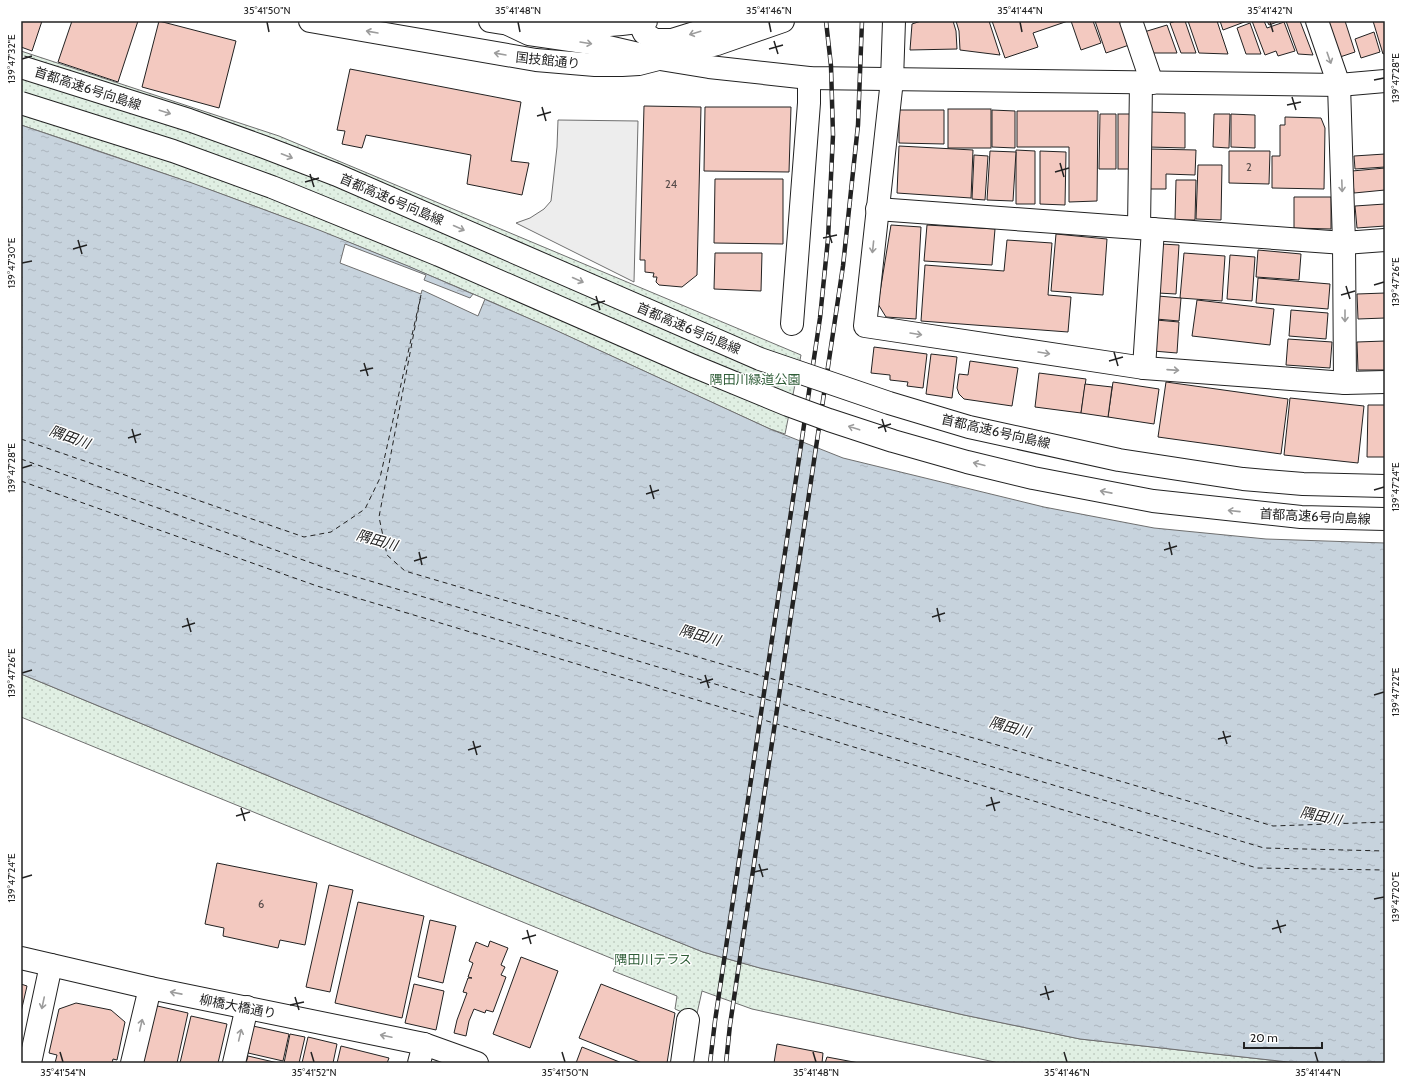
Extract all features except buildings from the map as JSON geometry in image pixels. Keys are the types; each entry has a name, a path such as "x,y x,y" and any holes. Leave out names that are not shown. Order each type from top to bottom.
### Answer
{"main road":[{"name":"国技館通り","path":"310,21 536,60 595,65 639,64 717,44 762,25 783,21"},
{"path":"641,21 644,33 655,40 672,40 718,26 762,25"},
{"path":"499,23 561,27 641,21"},
{"path":"641,21 649,44 660,59"},
{"path":"894,21 892,80 865,326 1144,368 1345,383 1385,382"},
{"path":"1317,21 1339,85 1344,243 1345,383"},
{"path":"1136,22 1147,82 1144,368"},
{"path":"499,23 529,34 591,44 660,59 709,67 809,78 1339,85 1385,81"},
{"path":"622,65 709,67"},
{"name":"首都高速6号向島線","path":"21,67 189,120 337,175 760,359 889,403 969,427 1119,460 1243,479 1303,484 1385,486"},
{"path":"792,324 810,103 809,78"},
{"name":"首都高速6号向島線","path":"21,103 173,151 272,187 439,255 640,343 774,399 829,420 893,441 967,462 1032,478 1153,501 1301,517 1385,519"},
{"path":"877,209 1344,243 1385,240"},
{"name":"柳橋大橋通り","path":"21,958 150,988 246,1007 422,1053 477,1063"},
{"path":"30,1063 51,965"},
{"path":"132,1063 150,988"},
{"path":"234,1063 246,1007"},
{"path":"682,1063 688,1020"}],"green space":[{"name":"隅田川緑道公園","path":"21,51 279,136 801,355 785,434 770,429 453,285 359,246 215,192 21,125"},
{"name":"隅田川テラス","path":"21,674 424,840 703,952 760,968 964,1015 1080,1039 1297,1063 999,1063 752,1009 702,991 696,1018 675,1009 677,996 613,971 618,961 21,717"}],"shaded area":[{"path":"558,120 638,121 634,282 516,223 530,218 544,209 551,201 557,147"}],"water":[{"name":"隅田川","path":"21,125 192,183 319,230 408,266 551,328 770,429 843,458 1044,507 1154,528 1266,539 1385,543 1385,1063 1297,1063 1080,1039 964,1015 760,968 703,952 424,840 21,674"}],"pier":[{"path":"345,244 426,275 424,280 470,298 473,294 485,299 478,316 422,290 421,294 340,263"}],"ferry route":[{"path":"21,439 304,537 331,532 365,509 380,478 421,295 379,517 387,555 405,571 1273,826 1385,822"},
{"path":"21,459 320,566 1264,848 1385,851"},
{"path":"21,481 317,586 1257,868 1385,870"}],"railway":[{"path":"710,1063 820,318 828,239 833,135 831,66 826,21"},
{"path":"726,1063 730,1025 843,266 858,125 862,21"}]}
